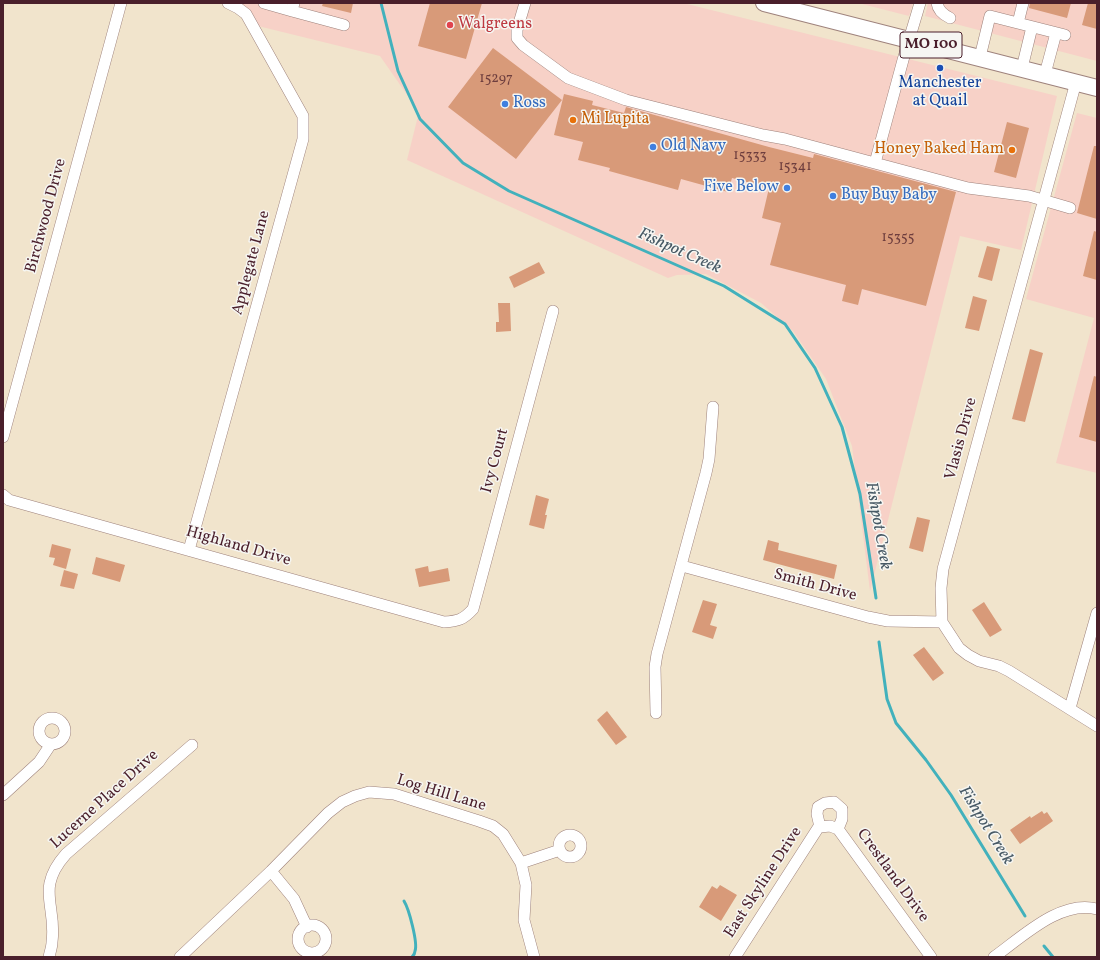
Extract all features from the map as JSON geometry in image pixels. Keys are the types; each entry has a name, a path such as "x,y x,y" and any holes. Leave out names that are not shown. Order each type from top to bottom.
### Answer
{"highway":[{"name":"MO 100","path":"764,3 1097,88"}],"street":[{"name":"Birchwood Drive","path":"3,437 122,3"},
{"name":"Applegate Lane","path":"189,550 303,139 304,128 303,116 246,14 228,3"},
{"path":"264,3 293,7 344,25"},
{"path":"525,3 517,30 517,38 523,45 568,78 626,100 762,135 785,139 968,188 1029,196 1070,208"},
{"path":"875,163 920,3"},
{"path":"938,3 937,6 943,15 950,18"},
{"path":"1018,23 1023,3"},
{"path":"980,57 990,16 1060,34 1045,74"},
{"path":"1022,68 1032,27"},
{"name":"Vlasis Drive","path":"942,622 941,588 943,569 1076,82"},
{"name":"Ivy Court","path":"466,618 473,609 554,310"},
{"path":"656,713 657,654 682,566 709,459 712,407"},
{"name":"Highland Drive","path":"3,495 9,500 444,622 466,618"},
{"name":"Smith Drive","path":"682,566 868,617 888,621 942,622"},
{"path":"1070,708 1097,613"},
{"path":"942,622 959,648 968,655 979,661 1009,671 1097,726"},
{"path":"3,795 39,762 51,744"},
{"name":"Lucerne Place Drive","path":"49,957 52,941 49,892 51,878 57,865 66,854 192,745"},
{"name":"Log Hill Lane","path":"180,957 271,872 328,813 342,802 369,792 394,794 493,826 503,834 521,863 526,885 524,920 534,957"},
{"path":"820,827 817,814 818,807 825,803 834,802 842,809 842,819 838,829"},
{"name":"Crestland Drive","path":"820,827 830,826 838,829 931,957"},
{"name":"East Skyline Drive","path":"735,957 820,827"},
{"path":"521,863 560,850"},
{"path":"271,872 294,899 307,926"},
{"path":"994,957 1056,914 1069,909 1077,908 1086,907 1097,909"}],"shaded area":[{"path":"238,3 683,3 1057,96 1021,250 960,236 870,591 852,446 826,379 793,331 761,303 706,274 677,275 668,278 407,160 419,112 380,56 258,26"},
{"path":"858,3 913,3 909,16"},
{"path":"928,3 1097,3 1097,61 925,16"},
{"path":"1077,113 1097,118 1097,473 1056,463 1094,318 1026,299"}],"building":[{"path":"323,3 353,3 351,13 322,6"},
{"name":"Walgreens","path":"430,3 482,3 466,59 418,46"},
{"path":"1030,3 1071,3 1067,18 1029,8"},
{"path":"1088,3 1097,3 1097,29 1082,25"},
{"name":"Ross","path":"493,48 562,100 516,159 448,107"},
{"path":"564,94 593,101 592,105 624,113 626,107 769,147 813,158 814,154 956,192 926,306 862,289 858,305 842,301 846,285 770,265 781,223 762,218 769,188 732,178 728,192 681,179 678,190 609,171 610,168 578,160 583,142 554,135"},
{"name":"Honey Baked Ham","path":"1007,122 1029,128 1016,178 994,172"},
{"path":"1094,146 1097,146 1097,219 1077,213"},
{"path":"1094,231 1097,232 1097,280 1083,276"},
{"path":"987,246 1000,249 992,281 978,277"},
{"path":"539,262 545,273 514,288 509,277"},
{"path":"973,296 987,300 979,331 965,328"},
{"path":"498,303 510,303 511,331 496,332 496,322 499,322"},
{"path":"1030,349 1043,353 1025,422 1012,419"},
{"path":"1094,376 1097,377 1097,442 1079,437"},
{"path":"536,495 549,499 545,515 547,515 544,529 529,525"},
{"path":"917,517 930,520 923,552 909,548"},
{"path":"768,540 779,543 778,550 837,565 834,579 763,560"},
{"path":"52,544 71,549 66,569 53,565 55,558 49,557"},
{"path":"96,557 125,565 120,582 92,574"},
{"path":"428,566 429,572 448,568 450,581 419,587 415,569"},
{"path":"64,570 78,574 74,589 60,586"},
{"path":"703,600 717,604 710,625 717,627 713,639 692,632"},
{"path":"984,602 1002,630 990,637 972,610"},
{"path":"924,647 944,673 933,681 913,655"},
{"path":"607,711 627,737 616,745 597,720"},
{"path":"1042,811 1044,814 1047,812 1053,821 1020,844 1010,830 1030,816 1031,818"},
{"path":"720,885 737,895 721,921 699,907 712,886 717,889"}],"waterway":[{"name":"Fishpot Creek","path":"381,3 398,71 420,119 463,163 509,191 724,286 785,324 815,368 842,427 860,494 876,598"},
{"name":"Fishpot Creek","path":"879,642 887,699 896,723 926,760 951,795 1025,916"},
{"path":"404,901 410,918 416,947 412,957"},
{"name":"Fishpot Creek","path":"1044,946 1053,957"}],"place":[{"name":"Walgreens","path":"450,25"},
{"name":"Manchester at Quail","path":"940,68"},
{"name":"Ross","path":"505,104"},
{"name":"Mi Lupita","path":"573,120"},
{"name":"Old Navy","path":"653,147"},
{"name":"Honey Baked Ham","path":"1012,150"},
{"name":"Five Below","path":"787,188"},
{"name":"Buy Buy Baby","path":"833,196"}]}
